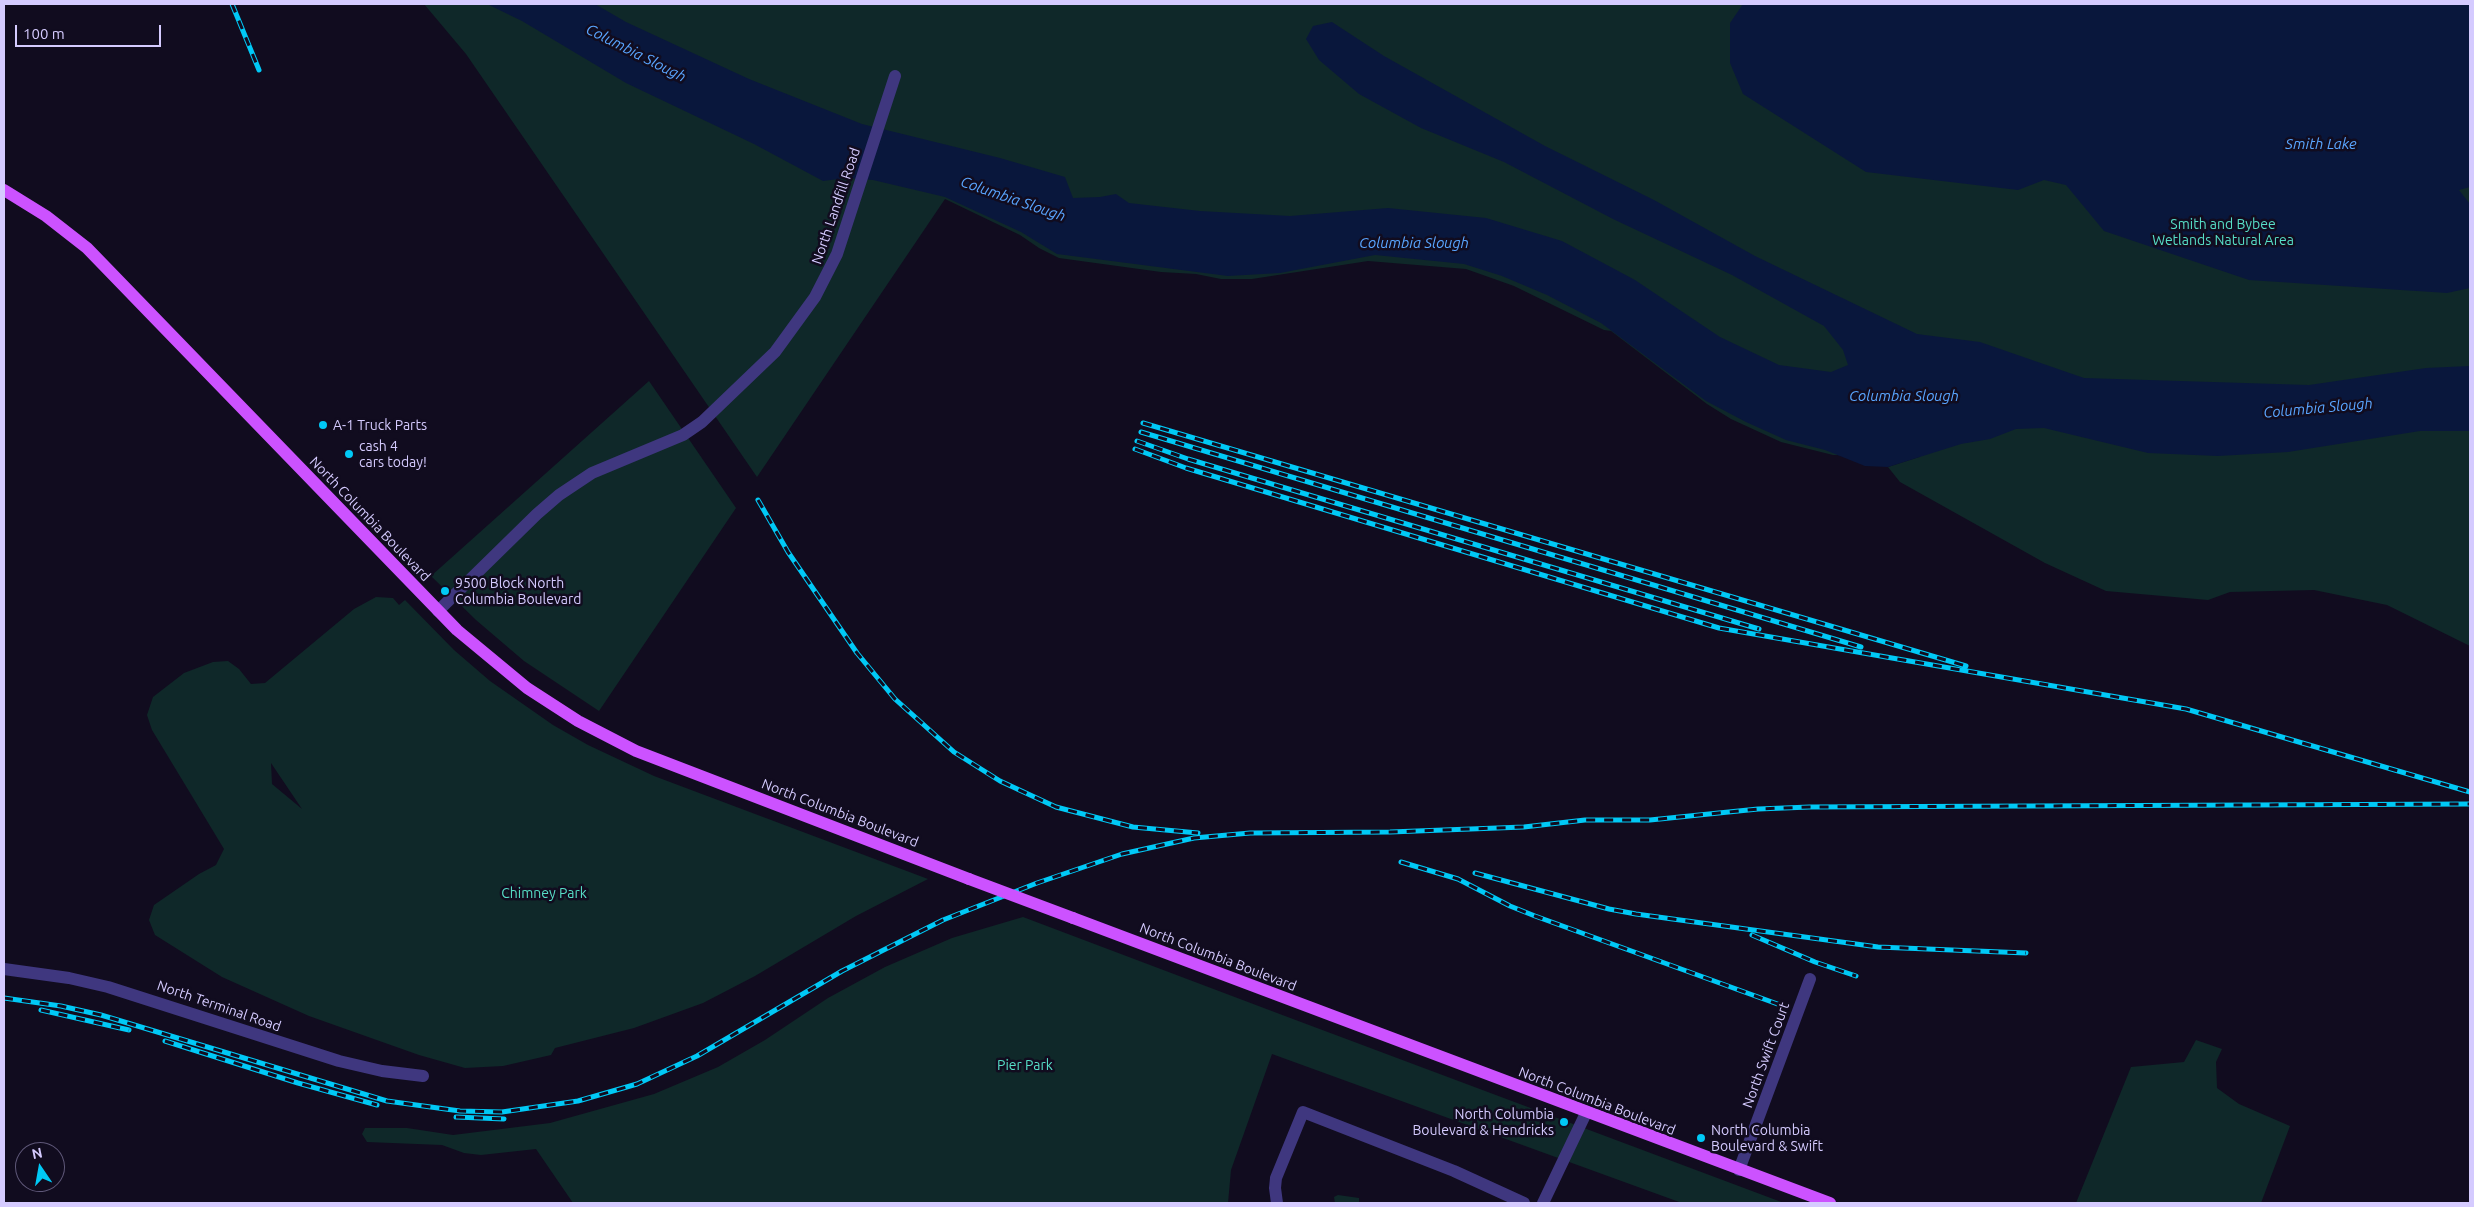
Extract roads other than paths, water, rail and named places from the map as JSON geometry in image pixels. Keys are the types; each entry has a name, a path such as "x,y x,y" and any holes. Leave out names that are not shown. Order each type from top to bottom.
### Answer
{"main road":[{"name":"North Columbia Boulevard","path":"4,190 46,216 92,252 438,611 484,654 527,688 578,721 672,765 1586,1113 1830,1203"}],"street":[{"name":"North Landfill Road","path":"438,611 537,514 559,495 592,473 683,435 702,422 776,352 800,321 827,276 848,224 895,76"},
{"name":"North Terminal Road","path":"4,969 69,978 108,987 339,1061 382,1071 423,1076"},
{"name":"North Swift Court","path":"1740,1170 1810,979"},
{"path":"1277,1203 1276,1178 1303,1112 1454,1171 1524,1203"},
{"path":"1543,1203 1586,1113"}],"water":[{"name":"Columbia Slough","path":"487,4 595,4 626,22 749,79 862,124 1000,158 1065,177 1073,198 1100,197 1116,194 1129,203 1200,211 1290,216 1388,208 1486,218 1562,241 1635,280 1720,337 1779,365 1831,372 1848,365 1843,350 1824,326 1732,275 1613,219 1504,162 1421,128 1359,94 1319,60 1306,39 1313,26 1332,22 1384,56 1545,146 1654,200 1755,256 1917,334 1980,342 2084,378 2309,385 2426,368 2470,366 2470,431 2420,431 2288,452 2218,456 2148,453 2044,428 2016,429 1990,439 1961,444 1888,467 1865,466 1825,450 1786,440 1746,422 1706,401 1601,323 1547,295 1502,276 1464,264 1375,255 1280,273 1228,276 1057,254 1021,232 945,197 873,180 846,178 823,181 754,144 626,83 522,21"},
{"name":"Smith Lake","path":"1743,4 2470,4 2470,187 2459,190 2470,204 2470,288 2447,293 2249,280 2104,231 2066,185 2044,180 2018,190 1866,172 1743,94 1730,63 1730,23"}],"railway":[{"path":"232,4 259,70"},
{"path":"1143,423 1966,666"},
{"path":"1141,432 1861,647"},
{"path":"1137,441 1188,459 1759,629"},
{"path":"1135,449 1186,468 1719,628 2186,709 2470,792"},
{"path":"758,500 788,552 857,653 895,699 954,752 1000,781 1056,807 1133,827 1198,833"},
{"path":"4,998 61,1006 101,1015 387,1101 460,1111 502,1112 578,1101 637,1084 697,1056 842,971 943,920 1037,883 1122,854 1194,838 1250,833 1390,832 1524,827 1585,820 1650,820 1758,809 1810,807 2470,804"},
{"path":"1401,862 1458,879 1510,906 1535,916 1783,1006"},
{"path":"1475,873 1609,909 1636,914 1878,947 2026,953"},
{"path":"1752,935 1815,962 1856,976"},
{"path":"41,1010 129,1030"},
{"path":"165,1041 298,1083 377,1105"},
{"path":"456,1117 504,1119"}],"place":[{"name":"A-1 Truck Parts","path":"323,425"},
{"name":"cash 4 cars today!","path":"349,454"},
{"name":"9500 Block North Columbia Boulevard","path":"445,591"},
{"name":"North Columbia Boulevard & Hendricks","path":"1564,1122"},
{"name":"North Columbia Boulevard & Swift","path":"1701,1138"}],"park label":[{"name":"Smith and Bybee Wetlands Natural Area","path":"2223,232"},
{"name":"Chimney Park","path":"544,893"},
{"name":"Pier Park","path":"1025,1065"}]}
